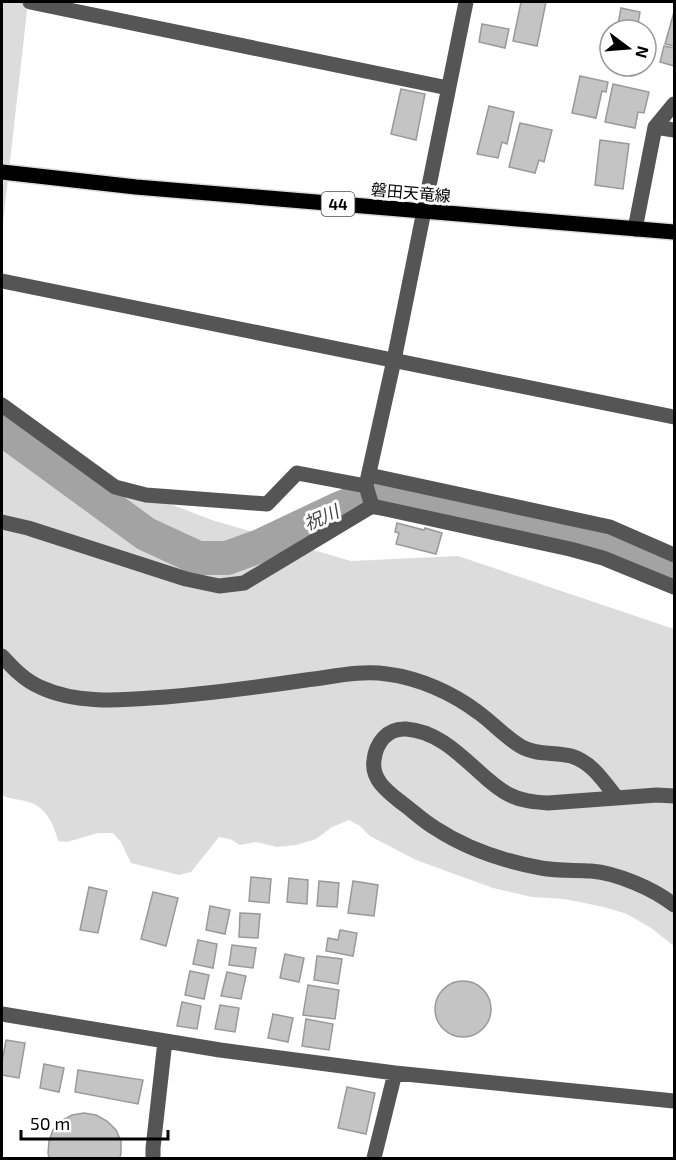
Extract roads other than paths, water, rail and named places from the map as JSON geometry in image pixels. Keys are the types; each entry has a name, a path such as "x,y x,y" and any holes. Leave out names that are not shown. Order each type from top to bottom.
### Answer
{"main road":[{"name":"磐田天竜線","path":"2,172 136,187 675,232"}],"street":[{"path":"30,2 448,88"},
{"path":"372,505 367,483 466,2"},
{"path":"635,228 655,127 675,104"},
{"path":"655,127 675,130"},
{"path":"2,281 675,417"},
{"path":"2,405 115,486 138,494 267,504 297,473 367,483 610,527 675,555"},
{"path":"2,522 28,528 186,579 219,586 244,583 372,505 603,558 675,588"},
{"path":"2,656 18,674 40,687 67,696 95,699 129,700 217,693 354,674 386,674 417,680 478,711 523,747 572,756 590,766 617,798"},
{"path":"675,796 532,802 517,798 500,789 442,741 417,731 398,729 391,732 379,742 375,752 373,771 377,780 433,827 465,845 489,855 543,868 606,873 643,886 675,905"},
{"path":"2,1014 220,1050 395,1072 675,1101"},
{"path":"153,1158 165,1041"},
{"path":"374,1158 395,1072"}],"waterway":[{"name":"祝川","path":"2,429 146,534 198,558 227,558 260,546 368,497 407,501 612,545 674,571"}]}
